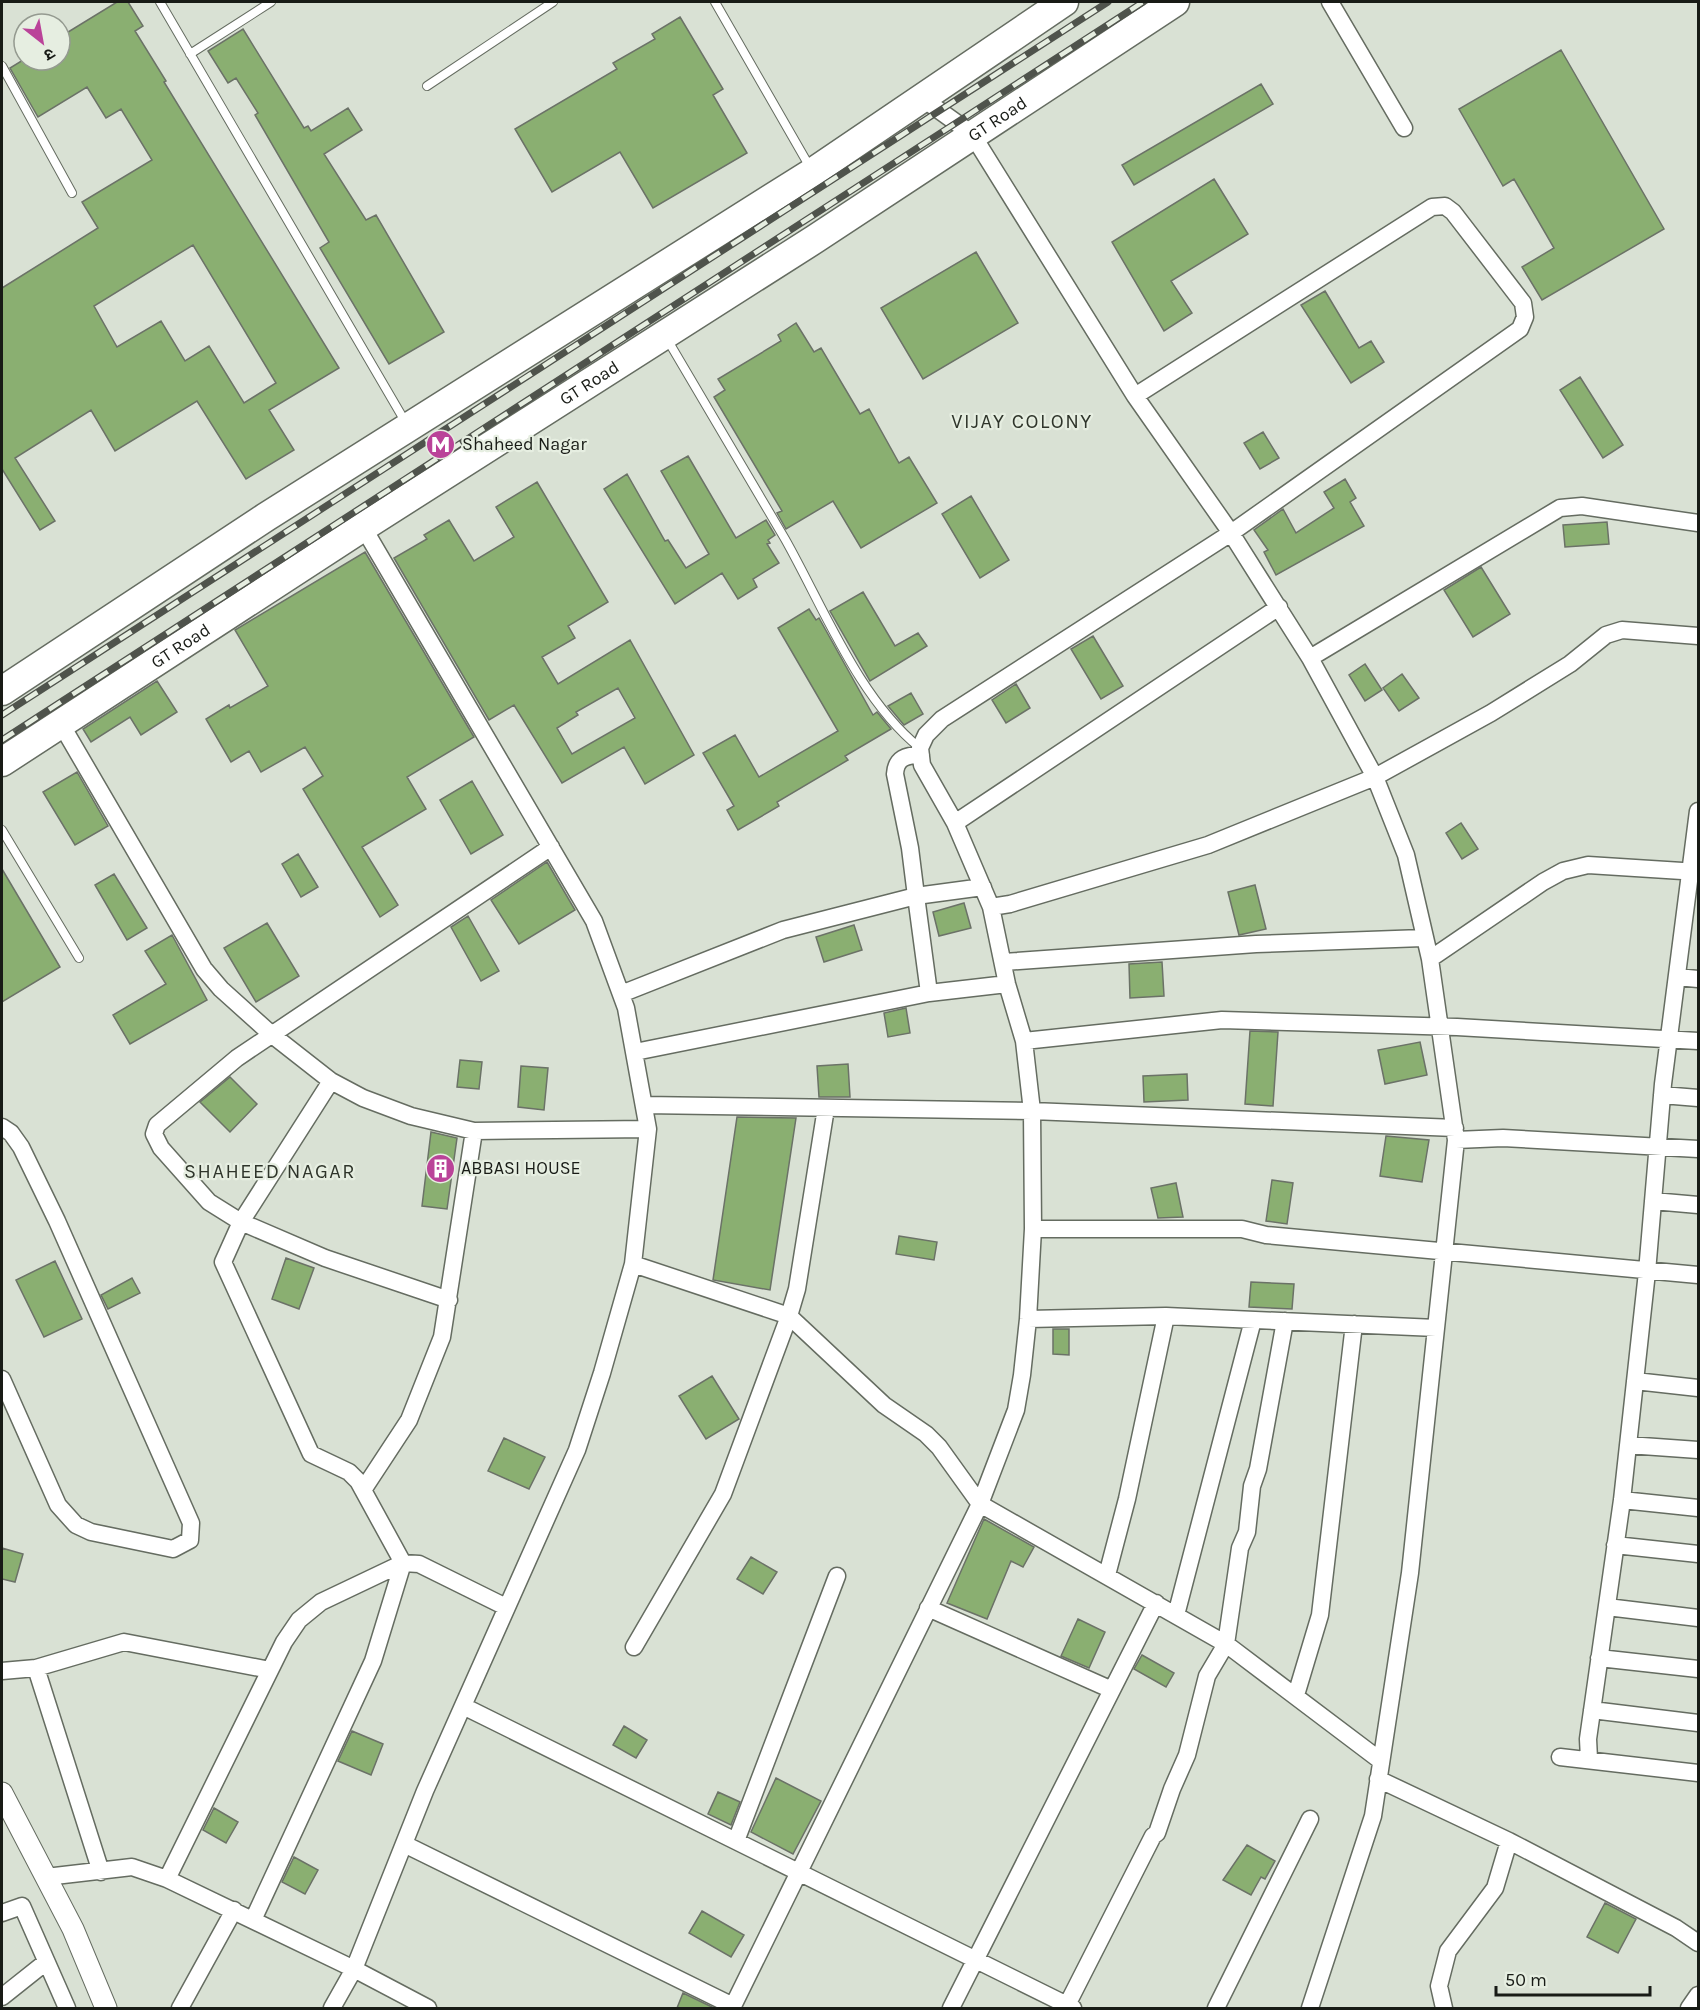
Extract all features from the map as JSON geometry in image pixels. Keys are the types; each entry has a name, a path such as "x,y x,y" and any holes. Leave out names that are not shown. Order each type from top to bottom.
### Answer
{"highway":[{"path":"2,689 266,517 409,429 813,172 1064,2"},
{"name":"GT Road","path":"2,762 363,527 665,335 1175,2"}],"street":[{"path":"1330,2 1404,128"},
{"path":"922,98 972,134 1135,396 1231,532 1310,658 1375,777 1406,855 1430,959 1456,1134 1410,1573 1373,1816 1311,2008"},
{"path":"404,1844 732,2007 980,1504 1016,1410 1028,1319 1033,1229 1032,1111 1024,1041 1007,984 991,907 955,823 922,765 920,751 927,735 942,719 1231,532 1520,329 1525,317 1523,303 1453,212 1445,206 1432,207 1135,396"},
{"path":"1310,658 1560,508 1582,506 1698,523"},
{"path":"332,2008 354,1969 404,1844 506,1607 577,1450 603,1373 633,1264 648,1130 621,994 594,921 363,527"},
{"path":"955,823 1279,607"},
{"path":"991,907 1010,904 1208,845 1375,777 1491,713 1570,664 1606,635 1622,630 1698,636"},
{"path":"61,724 204,969 221,989 271,1034 331,1081 363,1098 411,1116 474,1131 648,1130"},
{"path":"920,751 900,759 895,765 895,774 910,848 929,993"},
{"path":"1588,1760 1592,1710 1622,1500 1647,1272 1656,1145 1669,1037 1677,977 1691,925 1698,811"},
{"path":"449,1300 325,1258 241,1222 209,1202 161,1148 154,1134 157,1125 169,1114 237,1058 551,847"},
{"path":"1430,959 1543,882 1563,871 1588,865 1694,871"},
{"path":"621,994 783,930 916,896 982,887"},
{"path":"1004,962 1256,944 1424,938"},
{"path":"1677,977 1698,979"},
{"path":"634,1052 929,993 1007,984"},
{"path":"1024,1041 1222,1020 1669,1037 1698,1041"},
{"path":"253,1920 374,1661 403,1563 363,1490 349,1472 311,1454 300,1435 223,1262 241,1222 331,1081"},
{"path":"1662,1095 1698,1098"},
{"path":"644,1104 1032,1111 1698,1149"},
{"path":"634,1647 723,1494 789,1316 797,1289 826,1108"},
{"path":"2,1127 11,1133 21,1147 57,1221 190,1523 190,1540 173,1549 91,1532 76,1525 58,1505 2,1379"},
{"path":"363,1490 409,1420 442,1337 474,1131"},
{"path":"1653,1201 1698,1205"},
{"path":"1033,1229 1242,1229 1266,1235 1698,1275"},
{"path":"633,1264 789,1316 884,1405 926,1434 939,1447 980,1504 1226,1644 1381,1761"},
{"path":"1028,1319 1166,1316 1436,1328"},
{"path":"1107,1575 1127,1499 1166,1316"},
{"path":"1176,1615 1253,1320"},
{"path":"464,1706 1070,2007 1160,1828 1172,1789 1187,1755 1207,1676 1226,1644 1240,1548 1247,1532 1252,1486 1258,1469 1285,1322"},
{"path":"1296,1695 1320,1615 1354,1324"},
{"path":"1635,1382 1698,1388"},
{"path":"1628,1445 1698,1450"},
{"path":"1622,1500 1698,1508"},
{"path":"1615,1545 1698,1554"},
{"path":"167,1879 270,1670 299,1620 321,1602 403,1563 419,1564 506,1607"},
{"path":"736,1841 837,1576"},
{"path":"951,2008 1156,1603"},
{"path":"1607,1607 1698,1618"},
{"path":"928,1608 1112,1690"},
{"path":"2,1671 36,1668 124,1642 270,1670"},
{"path":"1599,1658 1698,1669"},
{"path":"36,1668 101,1872"},
{"path":"1592,1710 1698,1723"},
{"path":"1560,1756 1698,1773"},
{"path":"1378,1779 1509,1841 1676,1928 1698,1943"},
{"path":"2,1793 73,1929 106,2008"},
{"path":"1216,2008 1310,1819"},
{"path":"1444,2008 1439,1986 1448,1951 1495,1888 1509,1841"},
{"path":"46,1877 132,1867 167,1879 354,1969 428,2008"},
{"path":"2,1913 22,1906 67,2008"},
{"path":"180,2008 234,1910"},
{"path":"2,1997 46,1962"},
{"path":"1689,2008 1698,1995"}],"lane":[{"path":"160,2 409,429"},
{"path":"190,54 271,2"},
{"path":"427,86 553,2"},
{"path":"715,2 813,172"},
{"path":"2,66 72,193"},
{"path":"665,335 785,540 871,697 890,722 920,751"},
{"path":"2,830 80,958"}],"building":[{"path":"117,2 128,2 143,26 135,31 166,81 164,82 339,368 269,410 294,450 246,479 197,401 115,451 91,410 15,458 55,521 40,530 2,469 2,288 98,228 82,202 152,160 121,109 106,118 87,87 38,117 12,72 72,72 72,30","holes":["193,245 276,383 244,403 209,346 185,361 161,321 117,347 94,306"]},
{"path":"680,17 723,89 713,95 747,153 653,208 620,152 552,192 515,129 617,69 613,63 655,39 652,34"},
{"path":"243,29 304,128 308,126 311,131 348,108 362,130 324,154 366,220 376,215 444,332 389,364 320,248 329,242 255,115 258,113 236,78 228,83 208,51"},
{"path":"1561,50 1664,229 1542,300 1522,267 1554,248 1514,179 1503,186 1459,109"},
{"path":"1261,84 1273,104 1134,185 1122,165"},
{"path":"1214,179 1248,234 1171,281 1192,313 1164,331 1112,242"},
{"path":"976,252 1018,323 923,379 881,308"},
{"path":"1325,291 1359,348 1371,341 1384,362 1351,383 1301,305"},
{"path":"796,323 814,352 821,348 860,414 869,409 899,463 909,457 937,503 861,548 833,501 786,529 777,513 782,511 714,397 725,390 718,379 781,341 778,335"},
{"path":"1580,377 1623,445 1603,458 1560,390"},
{"path":"1263,432 1279,458 1260,469 1244,443"},
{"path":"688,456 736,538 766,520 775,535 768,540 770,543 767,544 779,563 753,579 757,587 738,599 722,573 675,604 604,489 627,474 665,541 668,540 686,568 709,554 661,471"},
{"path":"1345,479 1356,498 1350,502 1364,526 1276,575 1264,552 1268,550 1254,530 1283,509 1296,533 1334,508 1324,492"},
{"path":"537,482 608,602 568,626 575,638 542,657 558,684 630,640 694,755 645,784 624,747 562,783 514,705 489,720 394,558 427,539 424,535 449,520 474,561 514,537 496,507","holes":["618,688 635,718 572,754 557,728 578,715 576,712"]},
{"path":"971,496 1009,560 980,578 942,514"},
{"path":"1607,522 1609,544 1565,547 1563,525"},
{"path":"365,552 474,737 407,777 426,809 362,847 398,905 380,917 303,789 323,776 305,747 261,772 249,751 231,762 206,719 268,686 235,630"},
{"path":"1481,567 1510,614 1473,637 1444,590"},
{"path":"863,592 895,646 918,633 927,646 870,681 830,611"},
{"path":"809,609 816,620 819,618 873,715 877,712 891,729 845,756 848,760 777,802 779,806 738,830 727,810 734,806 703,753 735,735 759,777 838,731 778,628"},
{"path":"1093,636 1123,686 1101,699 1071,649"},
{"path":"1365,664 1382,690 1365,701 1349,675"},
{"path":"1402,674 1419,698 1399,711 1383,688"},
{"path":"157,681 177,712 141,735 130,717 91,742 83,729"},
{"path":"1016,684 1030,708 1006,723 992,700"},
{"path":"911,693 923,714 904,725 888,706"},
{"path":"77,772 108,826 75,845 43,792"},
{"path":"472,781 503,835 471,854 440,800"},
{"path":"1461,823 1478,849 1462,859 1446,833"},
{"path":"298,854 318,887 301,897 282,864"},
{"path":"547,862 575,910 519,944 491,900"},
{"path":"2,869 60,967 2,1002"},
{"path":"114,874 147,928 127,940 95,885"},
{"path":"1255,885 1266,929 1239,935 1228,892"},
{"path":"964,903 971,928 939,936 933,912"},
{"path":"468,916 499,971 481,981 451,927"},
{"path":"267,923 299,976 256,1002 224,948"},
{"path":"854,925 862,950 824,962 816,937"},
{"path":"172,935 207,1000 130,1044 113,1015 166,984 145,951"},
{"path":"1162,962 1164,996 1130,998 1129,964"},
{"path":"906,1008 910,1033 888,1037 884,1013"},
{"path":"1250,1031 1278,1032 1273,1106 1245,1104"},
{"path":"1420,1042 1427,1075 1385,1084 1378,1050"},
{"path":"460,1060 482,1062 479,1089 457,1087"},
{"path":"848,1064 850,1097 819,1097 817,1066"},
{"path":"521,1066 548,1068 544,1110 518,1107"},
{"path":"1187,1074 1188,1100 1144,1102 1143,1076"},
{"path":"230,1077 257,1104 230,1132 200,1102"},
{"path":"737,1117 796,1118 770,1290 713,1280"},
{"name":"ABBASI HOUSE","path":"431,1132 457,1138 447,1209 422,1206"},
{"path":"1386,1136 1429,1140 1422,1182 1380,1176"},
{"path":"1272,1180 1293,1183 1287,1224 1266,1221"},
{"path":"1176,1183 1183,1217 1158,1218 1151,1188"},
{"path":"899,1236 937,1242 934,1260 896,1254"},
{"path":"286,1258 314,1268 299,1309 272,1299"},
{"path":"55,1261 82,1319 44,1337 16,1280"},
{"path":"132,1278 140,1293 108,1309 101,1295"},
{"path":"1251,1282 1294,1284 1292,1309 1249,1307"},
{"path":"1053,1329 1069,1329 1069,1355 1053,1354"},
{"path":"712,1376 739,1419 706,1439 679,1396"},
{"path":"504,1438 545,1457 529,1489 488,1471"},
{"path":"984,1519 1034,1547 1023,1567 1011,1561 987,1619 947,1603"},
{"path":"2,1548 23,1554 15,1582 2,1579"},
{"path":"751,1557 777,1572 763,1594 737,1579"},
{"path":"1078,1619 1105,1632 1089,1668 1061,1656"},
{"path":"1142,1655 1174,1673 1166,1687 1134,1669"},
{"path":"624,1726 647,1740 636,1758 613,1745"},
{"path":"352,1731 383,1744 371,1775 338,1761"},
{"path":"776,1778 821,1801 793,1854 751,1832"},
{"path":"718,1792 740,1802 731,1825 708,1814"},
{"path":"214,1808 238,1822 226,1843 203,1830"},
{"path":"1247,1845 1275,1861 1265,1879 1261,1877 1251,1895 1223,1880"},
{"path":"294,1857 318,1870 305,1894 282,1882"},
{"path":"1605,1903 1636,1919 1618,1953 1587,1937"},
{"path":"702,1911 744,1935 731,1957 689,1933"},
{"path":"683,1993 714,2008 677,2008"}],"railway":[{"path":"2,715 1108,2"},
{"path":"2,740 1143,2"}],"place":[{"name":"Shaheed Nagar","path":"441,444"},
{"name":"ABBASI HOUSE","path":"440,1168"}],"district":[{"name":"VIJAY COLONY","path":"1022,421"},
{"name":"SHAHEED NAGAR","path":"270,1171"}]}
